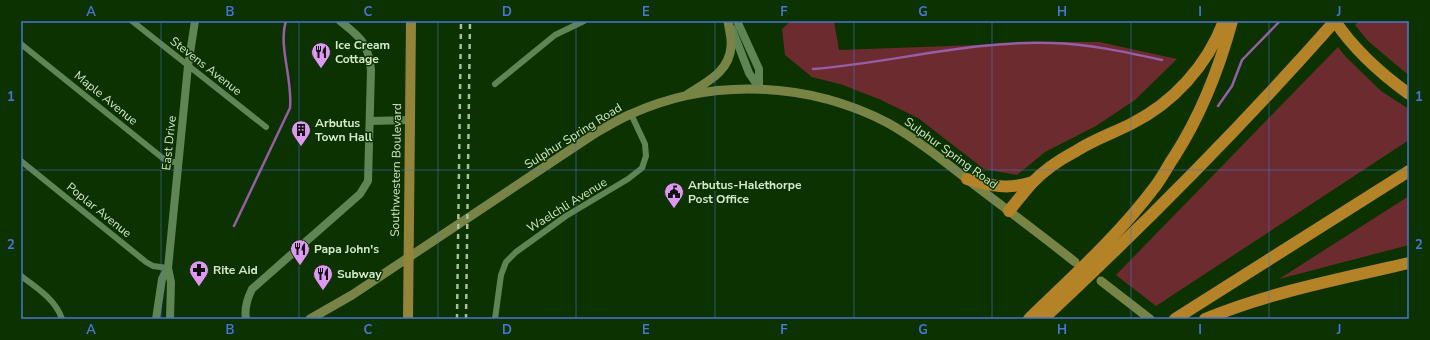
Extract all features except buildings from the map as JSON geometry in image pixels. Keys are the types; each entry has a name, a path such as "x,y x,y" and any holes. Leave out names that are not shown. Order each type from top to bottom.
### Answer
{"highway":[{"path":"1008,211 1033,182 1059,161 1147,116 1175,94 1188,82 1202,64 1224,21"},
{"path":"1104,254 1121,228 1154,187 1186,138 1210,88 1232,21"},
{"path":"1029,319 1069,287 1226,139 1335,21 1357,50 1409,94"},
{"path":"1179,316 1409,171"},
{"path":"967,179 993,186 1005,187 1033,182"},
{"path":"1205,319 1255,300 1291,289 1409,263"},
{"path":"1043,319 1069,287"}],"main road":[{"name":"Southwestern Boulevard","path":"408,319 411,21"},
{"path":"683,96 712,79 724,66 731,48 728,21"},
{"name":"Sulphur Spring Road","path":"310,319 352,295 594,134 631,114 656,104 683,96 707,92 759,88 788,91 839,102 888,124 918,142 1075,262"},
{"path":"1101,281 1150,319"}],"street":[{"name":"Stevens Avenue","path":"132,21 266,128"},
{"name":"East Drive","path":"170,319 171,282 168,268 188,66 195,21"},
{"path":"246,319 245,308 252,289 365,188 368,181 371,70 368,51 357,36 340,21"},
{"path":"494,84 555,35 584,21"},
{"path":"728,21 749,73 759,88"},
{"path":"737,21 759,69 759,88"},
{"name":"Maple Avenue","path":"21,44 166,160 179,162"},
{"name":"Waelchli Avenue","path":"495,319 500,275 506,262 516,252 566,216 628,179 642,168 646,156 645,144 631,114"},
{"path":"370,121 410,120"},
{"name":"Poplar Avenue","path":"21,161 146,262 153,266 168,268"},
{"name":"East Drive","path":"156,319 162,278 168,268"},
{"path":"21,276 48,298 55,306 62,319"}],"shaded area":[{"path":"791,21 834,21 839,50 1099,42 1177,59 1135,100 1096,126 1045,152 1017,175 984,169 918,118 881,100 843,85 812,77 785,55 782,29"},
{"path":"1359,21 1409,21 1409,75 1368,41 1355,25"},
{"path":"1338,47 1345,56 1381,91 1409,109 1409,140 1156,306 1116,275"},
{"path":"1409,196 1409,245 1279,279"}],"waterway":[{"path":"234,226 290,108 290,86 284,41 286,21"},
{"path":"1218,106 1232,86 1242,60 1280,21"},
{"path":"813,69 872,62 961,48 1021,43 1079,45 1121,51 1162,60"}],"railway":[{"path":"457,319 461,21"},
{"path":"466,319 470,21"}],"place":[{"name":"Ice Cream Cottage","path":"321,69"},
{"name":"Arbutus Town Hall","path":"301,147"},
{"name":"Arbutus-Halethorpe Post Office","path":"674,209"},
{"name":"Papa John's","path":"300,266"},
{"name":"Rite Aid","path":"199,287"},
{"name":"Subway","path":"323,291"}]}
